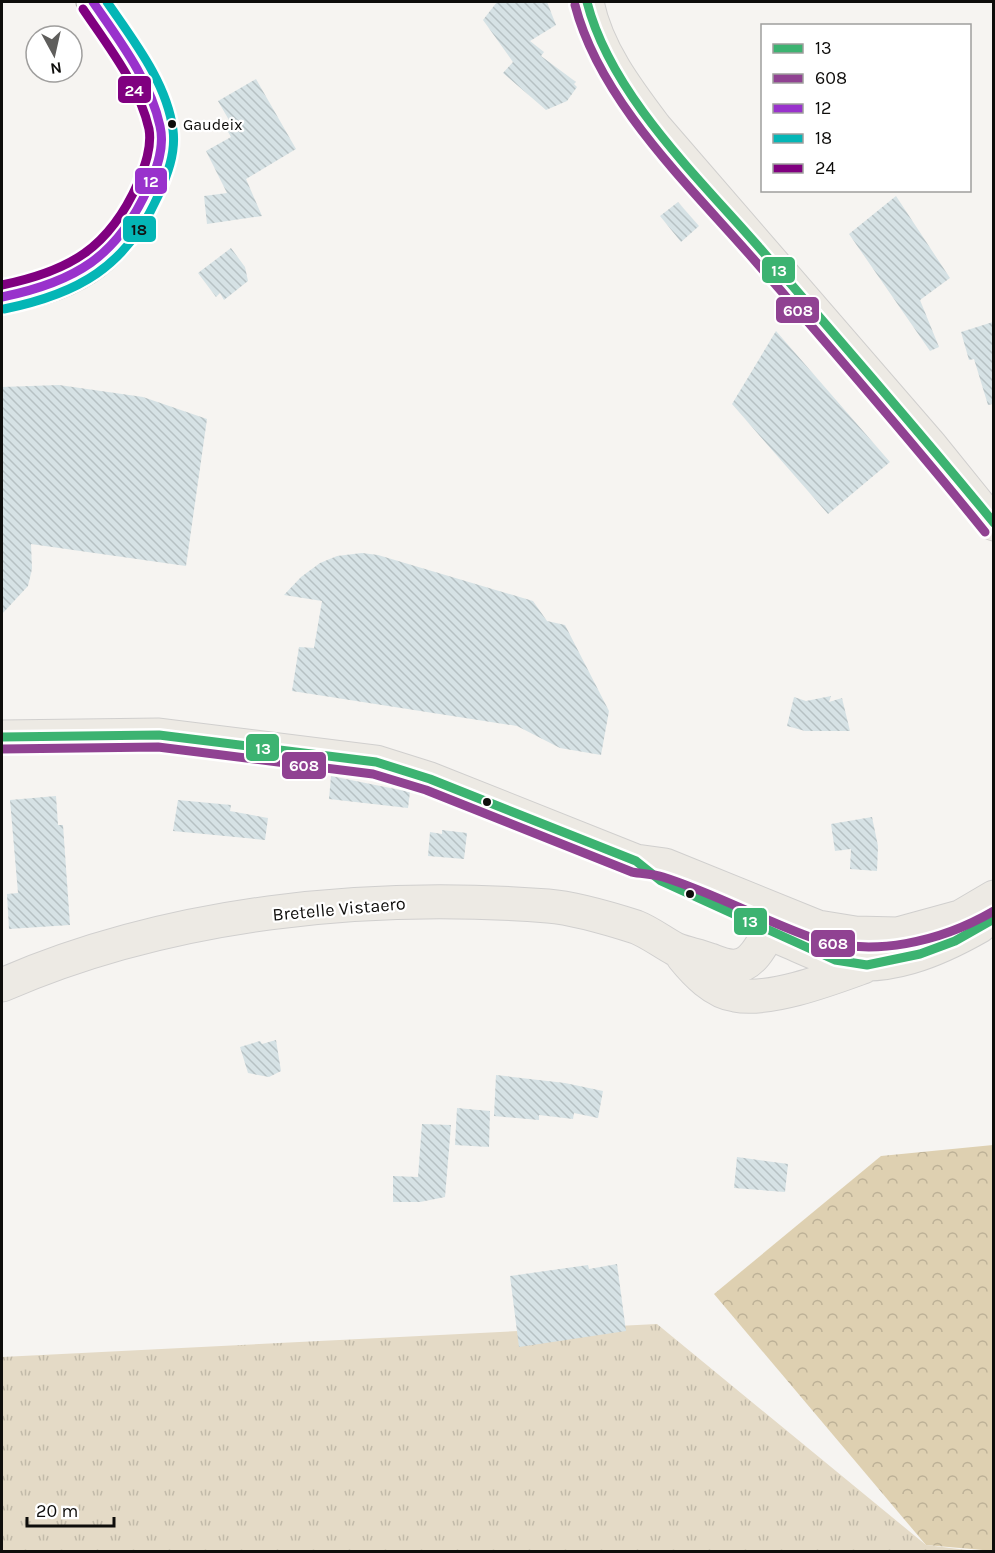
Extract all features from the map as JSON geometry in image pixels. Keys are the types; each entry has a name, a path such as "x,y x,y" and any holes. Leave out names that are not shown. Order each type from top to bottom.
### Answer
{"main road":[{"path":"2,297 30,292 69,279 104,256 125,232 142,207 161,157 161,126 153,104 93,2"},
{"path":"586,2 598,37 624,86 655,128 931,446 993,524"},
{"path":"2,737 159,735 376,762 440,783 636,861 661,881 791,932 835,960 867,965 921,954 955,941 993,919"},
{"path":"791,932 818,927 855,933 898,934 960,917 993,897"},
{"name":"Bretelle Vistaero","path":"2,984 117,945 217,921 329,907 442,901 551,906 637,927 678,950 722,965 737,966 791,932"},
{"path":"780,992 791,932"},
{"name":"Bretelle Vistaero","path":"678,950 696,973 734,996 758,996 780,992 867,965"}],"green space":[{"path":"993,1145 994,1551 926,1545 714,1294 881,1156"},
{"path":"657,1324 926,1545 975,1551 2,1552 2,1357"}],"building":[{"path":"497,2 547,2 556,25 530,41 544,52 541,56 576,82 574,84 577,87 567,101 546,110 503,73 513,62 483,20"},
{"path":"256,79 296,149 246,179 262,216 207,224 204,196 227,193 206,151 231,137 227,130 233,127 218,101"},
{"path":"896,196 950,278 920,300 939,347 930,351 849,234"},
{"path":"678,202 699,226 681,242 660,216"},
{"path":"231,248 245,267 248,281 224,300 220,293 216,297 198,273"},
{"path":"993,322 993,404 988,405 974,359 969,360 961,332"},
{"path":"776,331 890,462 828,514 732,404"},
{"path":"59,385 143,397 207,419 186,566 31,544 32,569 28,586 2,614 2,387"},
{"path":"362,553 378,555 533,601 547,621 565,625 609,711 601,755 560,748 517,726 292,691 299,647 314,648 322,601 284,595 301,577 320,563 337,556"},
{"path":"831,696 829,702 842,698 850,731 805,731 787,726 794,697 806,701"},
{"path":"331,776 410,792 408,808 329,799"},
{"path":"56,796 58,825 63,825 70,925 9,929 7,894 18,893 10,800"},
{"path":"178,800 231,805 230,811 268,818 265,840 173,831"},
{"path":"872,817 878,846 877,871 850,869 851,849 835,851 831,824"},
{"path":"442,830 467,833 464,859 428,856 430,832 442,834"},
{"path":"276,1040 281,1071 269,1077 248,1073 240,1047 260,1041 262,1044"},
{"path":"496,1075 565,1083 603,1091 598,1118 574,1113 573,1119 539,1115 539,1120 494,1116"},
{"path":"457,1108 490,1111 489,1147 455,1145"},
{"path":"422,1124 451,1125 445,1197 420,1202 393,1202 393,1176 418,1177"},
{"path":"737,1157 788,1164 785,1192 734,1188"},
{"path":"617,1264 626,1331 519,1347 510,1276 588,1265 589,1269"}],"transit line":[{"name":"12","path":"2,297 51,283 91,263 107,249 136,212 157,166 162,142 160,126 149,93 123,46 93,2"},
{"name":"18","path":"4,309 55,295 97,274 115,259 131,242 145,221 167,172 174,139 170,113 148,63 107,2"},
{"name":"13","path":"587,2 599,37 616,71 661,135 880,387 994,523"},
{"name":"608","path":"575,5 587,41 605,76 650,142 872,396 985,532"},
{"name":"24","path":"2,285 67,264 100,240 127,205 138,183 149,150 149,129 138,97 122,66 83,9"},
{"name":"13","path":"2,737 159,735 376,762 430,779 636,861 661,881 835,960 867,965 920,954 955,941 994,919"},
{"name":"608","path":"2,749 158,747 373,774 426,790 632,872 659,876 682,883 794,931 836,944 859,947 906,944 952,931 994,911"}],"place":[{"name":"Gaudeix","path":"172,124"}]}
